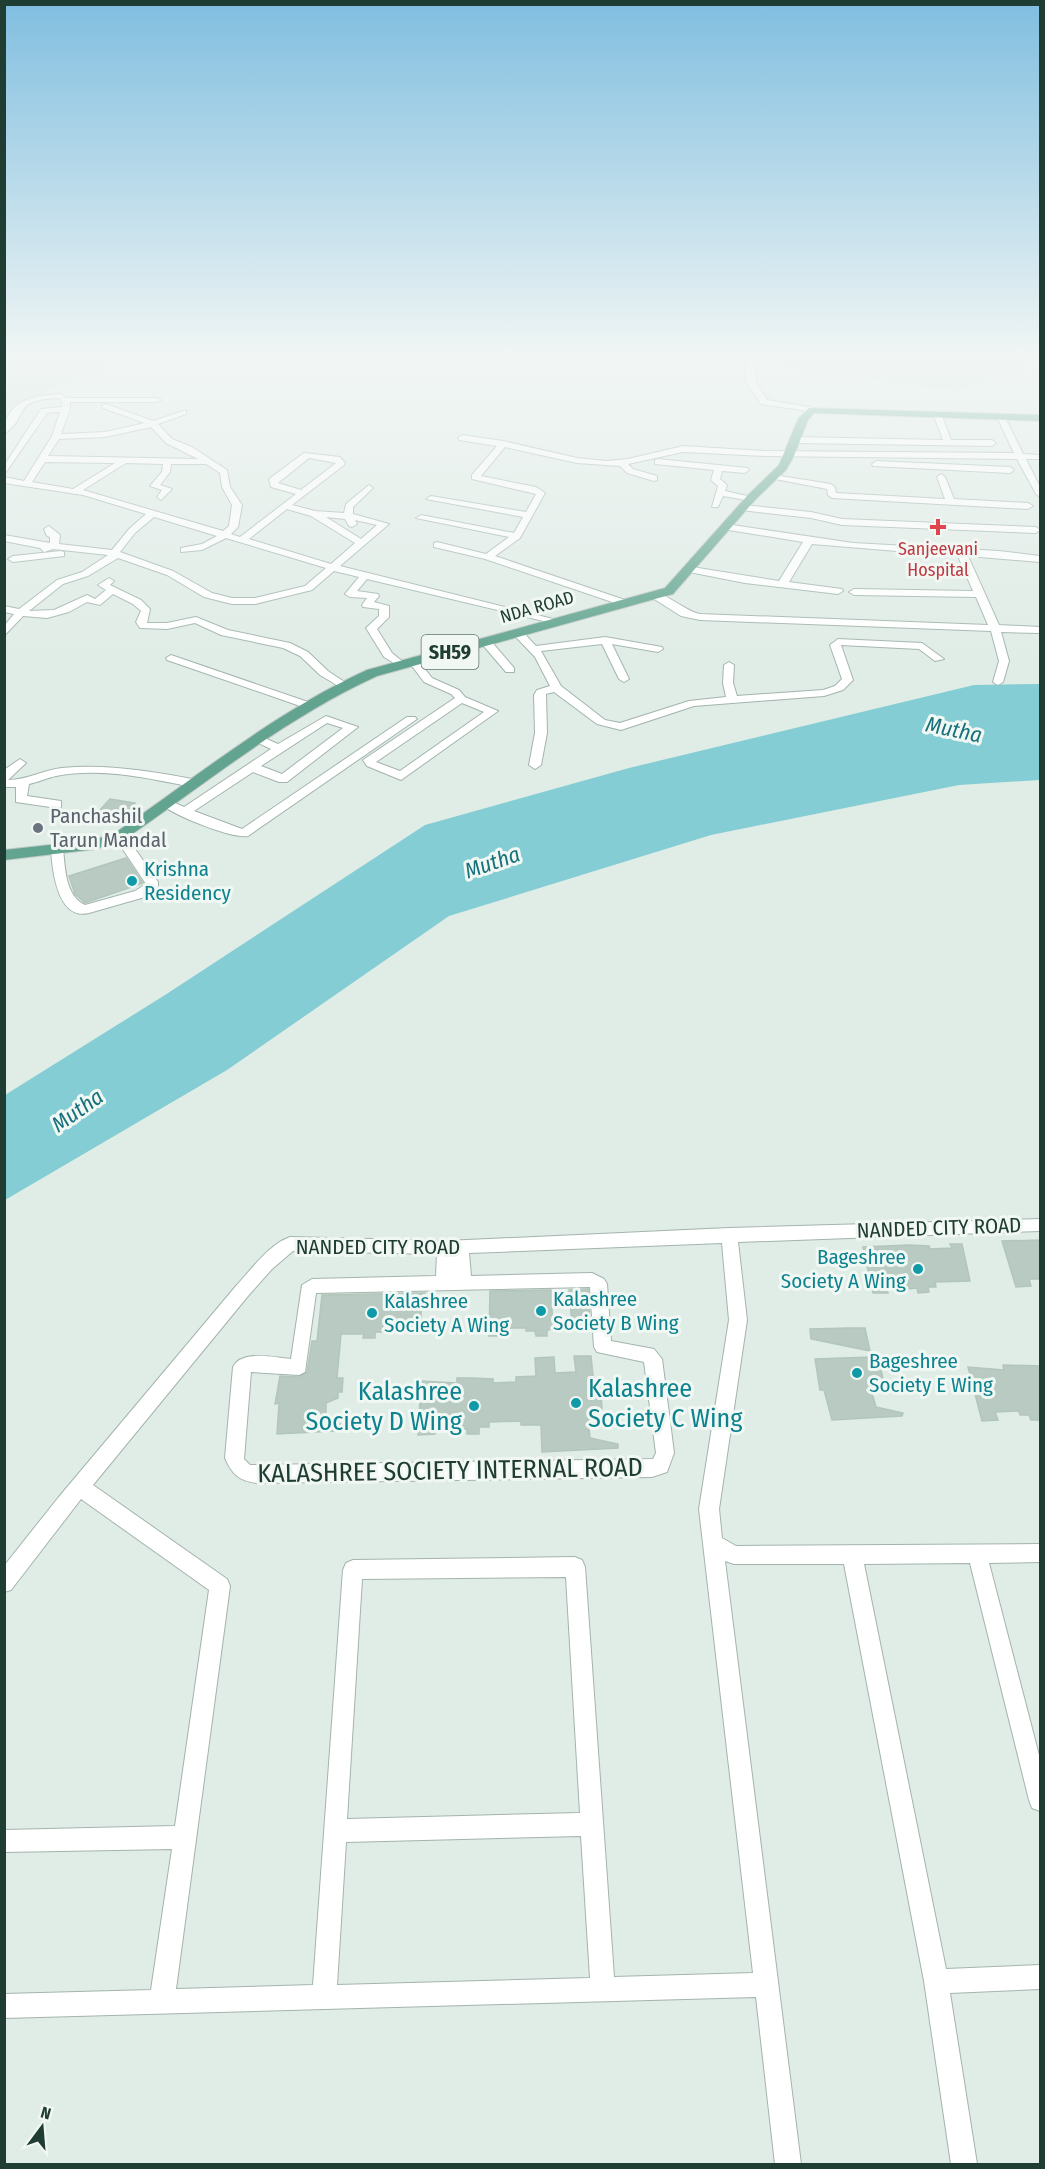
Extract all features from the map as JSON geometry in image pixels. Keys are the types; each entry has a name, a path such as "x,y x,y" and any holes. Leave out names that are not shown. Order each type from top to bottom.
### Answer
{"main road":[{"name":"NDA ROAD","path":"8,854 96,844 120,836 192,783 307,705 372,673 669,591 692,570 726,527 774,478 786,459"}],"street":[{"path":"4,473 13,459"},
{"path":"28,482 43,459"},
{"path":"112,459 123,462 167,463 210,461"},
{"path":"184,550 199,549 224,535 233,527 237,505 226,487 224,472 206,459"},
{"path":"301,459 272,481 274,485 303,493"},
{"path":"242,540 341,463 337,459"},
{"path":"488,557 517,536 541,493 475,477 491,459"},
{"path":"579,459 622,463 637,459"},
{"path":"817,459 827,462 1010,470"},
{"path":"1022,459 1041,494"},
{"path":"75,490 123,462"},
{"path":"658,462 745,470"},
{"path":"161,497 168,489 154,486 166,472 167,463"},
{"path":"622,463 630,471 654,478"},
{"path":"715,505 723,485 715,480 719,468"},
{"path":"941,477 951,502"},
{"path":"774,478 831,487 832,495 1028,506"},
{"path":"4,480 75,490 334,568 556,621"},
{"path":"361,543 348,516 349,506 369,488"},
{"path":"720,493 748,503 822,513 854,523 1036,531"},
{"path":"430,499 530,514"},
{"path":"4,538 113,556 170,573 202,593 232,601 268,600 308,588 384,524 348,516 314,514 285,507"},
{"path":"4,633 20,613 60,582 85,574 113,556 132,531 153,513"},
{"path":"314,514 361,543"},
{"path":"422,518 517,536"},
{"path":"726,527 809,540 961,552 978,548 1037,558 1041,572"},
{"path":"49,529 50,534 55,535 54,546"},
{"path":"782,585 809,540"},
{"path":"437,545 488,557 624,603"},
{"path":"9,561 54,546"},
{"path":"961,552 977,594 995,628 1004,661 998,682"},
{"path":"9,561 70,554 113,556"},
{"path":"692,570 782,585 838,591"},
{"path":"365,575 350,594 374,596 367,604 384,606 384,617 371,628 388,655 408,664 428,680 455,692 460,699 492,711 401,776 371,764 369,760 460,699"},
{"path":"4,609 46,617 64,612 87,598 96,603 111,585 146,611 141,622 144,626 167,626 196,620 225,633 286,645 304,654 324,673 344,685"},
{"path":"854,592 977,594"},
{"path":"655,595 685,614 700,617 1041,630"},
{"path":"874,643 876,625"},
{"path":"519,633 535,649 556,688 601,722 621,727 693,703 795,697 839,688 848,680 835,643 922,646 939,659"},
{"path":"535,649 605,640 658,649"},
{"path":"605,640 624,679"},
{"path":"486,642 510,670"},
{"path":"171,658 307,705"},
{"path":"729,665 728,683 732,699"},
{"path":"535,765 541,733 540,695 541,692 556,688"},
{"path":"185,812 252,767 279,749 326,719 352,728 283,779 252,767"},
{"path":"166,803 234,832 244,833 411,719"},
{"path":"258,739 279,749"},
{"path":"4,777 20,763"},
{"path":"4,783 23,783 56,773 114,770 192,783"},
{"path":"23,783 20,799 57,804"},
{"path":"57,848 61,881 69,899 77,908 84,910 140,894 152,886 153,882 120,836"},
{"name":"NANDED CITY ROAD","path":"4,1583 80,1486 242,1291 266,1264 290,1244 453,1248 729,1235 1041,1225"},
{"path":"729,1235 738,1320 709,1509 788,2164"},
{"path":"453,1248 454,1282"},
{"name":"KALASHREE SOCIETY INTERNAL ROAD","path":"454,1282 596,1282 603,1347 648,1354 653,1359 665,1453 665,1460 660,1466 305,1475 246,1473 237,1465 234,1458 243,1367 248,1364 299,1367 310,1288 315,1285 454,1282"},
{"path":"80,1486 220,1586 162,2001"},
{"path":"713,1543 734,1555 1041,1553"},
{"path":"852,1554 936,1982 964,2164"},
{"path":"977,1554 1041,1800"},
{"path":"324,1997 353,1570 576,1567 603,1989"},
{"path":"335,1830 592,1824"},
{"path":"4,1841 185,1837"},
{"path":"936,1982 1041,1977"},
{"path":"4,2006 766,1984"}],"water":[{"name":"Mutha","path":"1040,684 1040,780 959,785 711,835 449,916 227,1070 5,1200 5,1095 165,995 425,825 629,768 974,685"}],"building":[{"path":"110,799 135,803 126,815 100,810"},
{"name":"Krishna Residency","path":"126,858 143,883 85,903 75,894 69,876"},
{"path":"1041,1240 1041,1279 1029,1279 1031,1286 1016,1287 1002,1241"},
{"name":"Bageshree Society A Wing","path":"950,1244 962,1244 970,1281 935,1282 936,1287 928,1287 929,1292 918,1293 917,1288 908,1289 907,1285 886,1285 888,1293 873,1293 863,1247 909,1245 929,1246 930,1249 952,1248"},
{"path":"588,1289 590,1324 572,1324 569,1290"},
{"name":"Kalashree Society B Wing","path":"551,1290 553,1329 547,1330 547,1336 536,1336 535,1331 526,1331 526,1328 505,1328 505,1336 489,1336 490,1291"},
{"path":"425,1293 425,1302 421,1302 421,1326 384,1327 384,1332 375,1332 375,1338 363,1338 364,1334 341,1334 337,1378 343,1378 342,1392 338,1392 338,1398 326,1403 326,1421 353,1427 353,1430 277,1434 279,1403 275,1404 280,1376 299,1377 307,1372 312,1341 317,1341 322,1295"},
{"path":"865,1328 870,1351 811,1339 810,1329"},
{"path":"574,1356 591,1356 595,1395 601,1395 602,1409 598,1409 599,1415 588,1420 590,1438 618,1444 618,1448 542,1452 541,1425 521,1425 521,1421 489,1422 489,1427 479,1427 479,1434 467,1434 467,1429 458,1429 458,1425 435,1425 435,1434 418,1435 421,1381 457,1383 457,1378 471,1378 493,1379 493,1383 516,1382 516,1377 536,1376 535,1358 554,1357 555,1373 576,1372"},
{"name":"Bageshree Society E Wing","path":"872,1357 874,1365 880,1365 883,1379 880,1379 881,1385 871,1390 876,1407 903,1413 902,1416 832,1420 824,1390 820,1390 815,1359"},
{"path":"1003,1365 1041,1366 1041,1420 1031,1420 1029,1415 1020,1415 1019,1411 995,1412 998,1420 982,1421 968,1367 1004,1370"}],"place":[{"name":"Sanjeevani Hospital","path":"938,527"},
{"name":"Panchashil Tarun Mandal","path":"38,828"},
{"name":"Krishna Residency","path":"132,881"},
{"name":"Bageshree Society A Wing","path":"918,1269"},
{"name":"Kalashree Society B Wing","path":"541,1311"},
{"name":"Kalashree Society A Wing","path":"372,1313"},
{"name":"Bageshree Society E Wing","path":"857,1373"},
{"name":"Kalashree Society C Wing","path":"576,1403"},
{"name":"Kalashree Society D Wing","path":"474,1406"}]}
